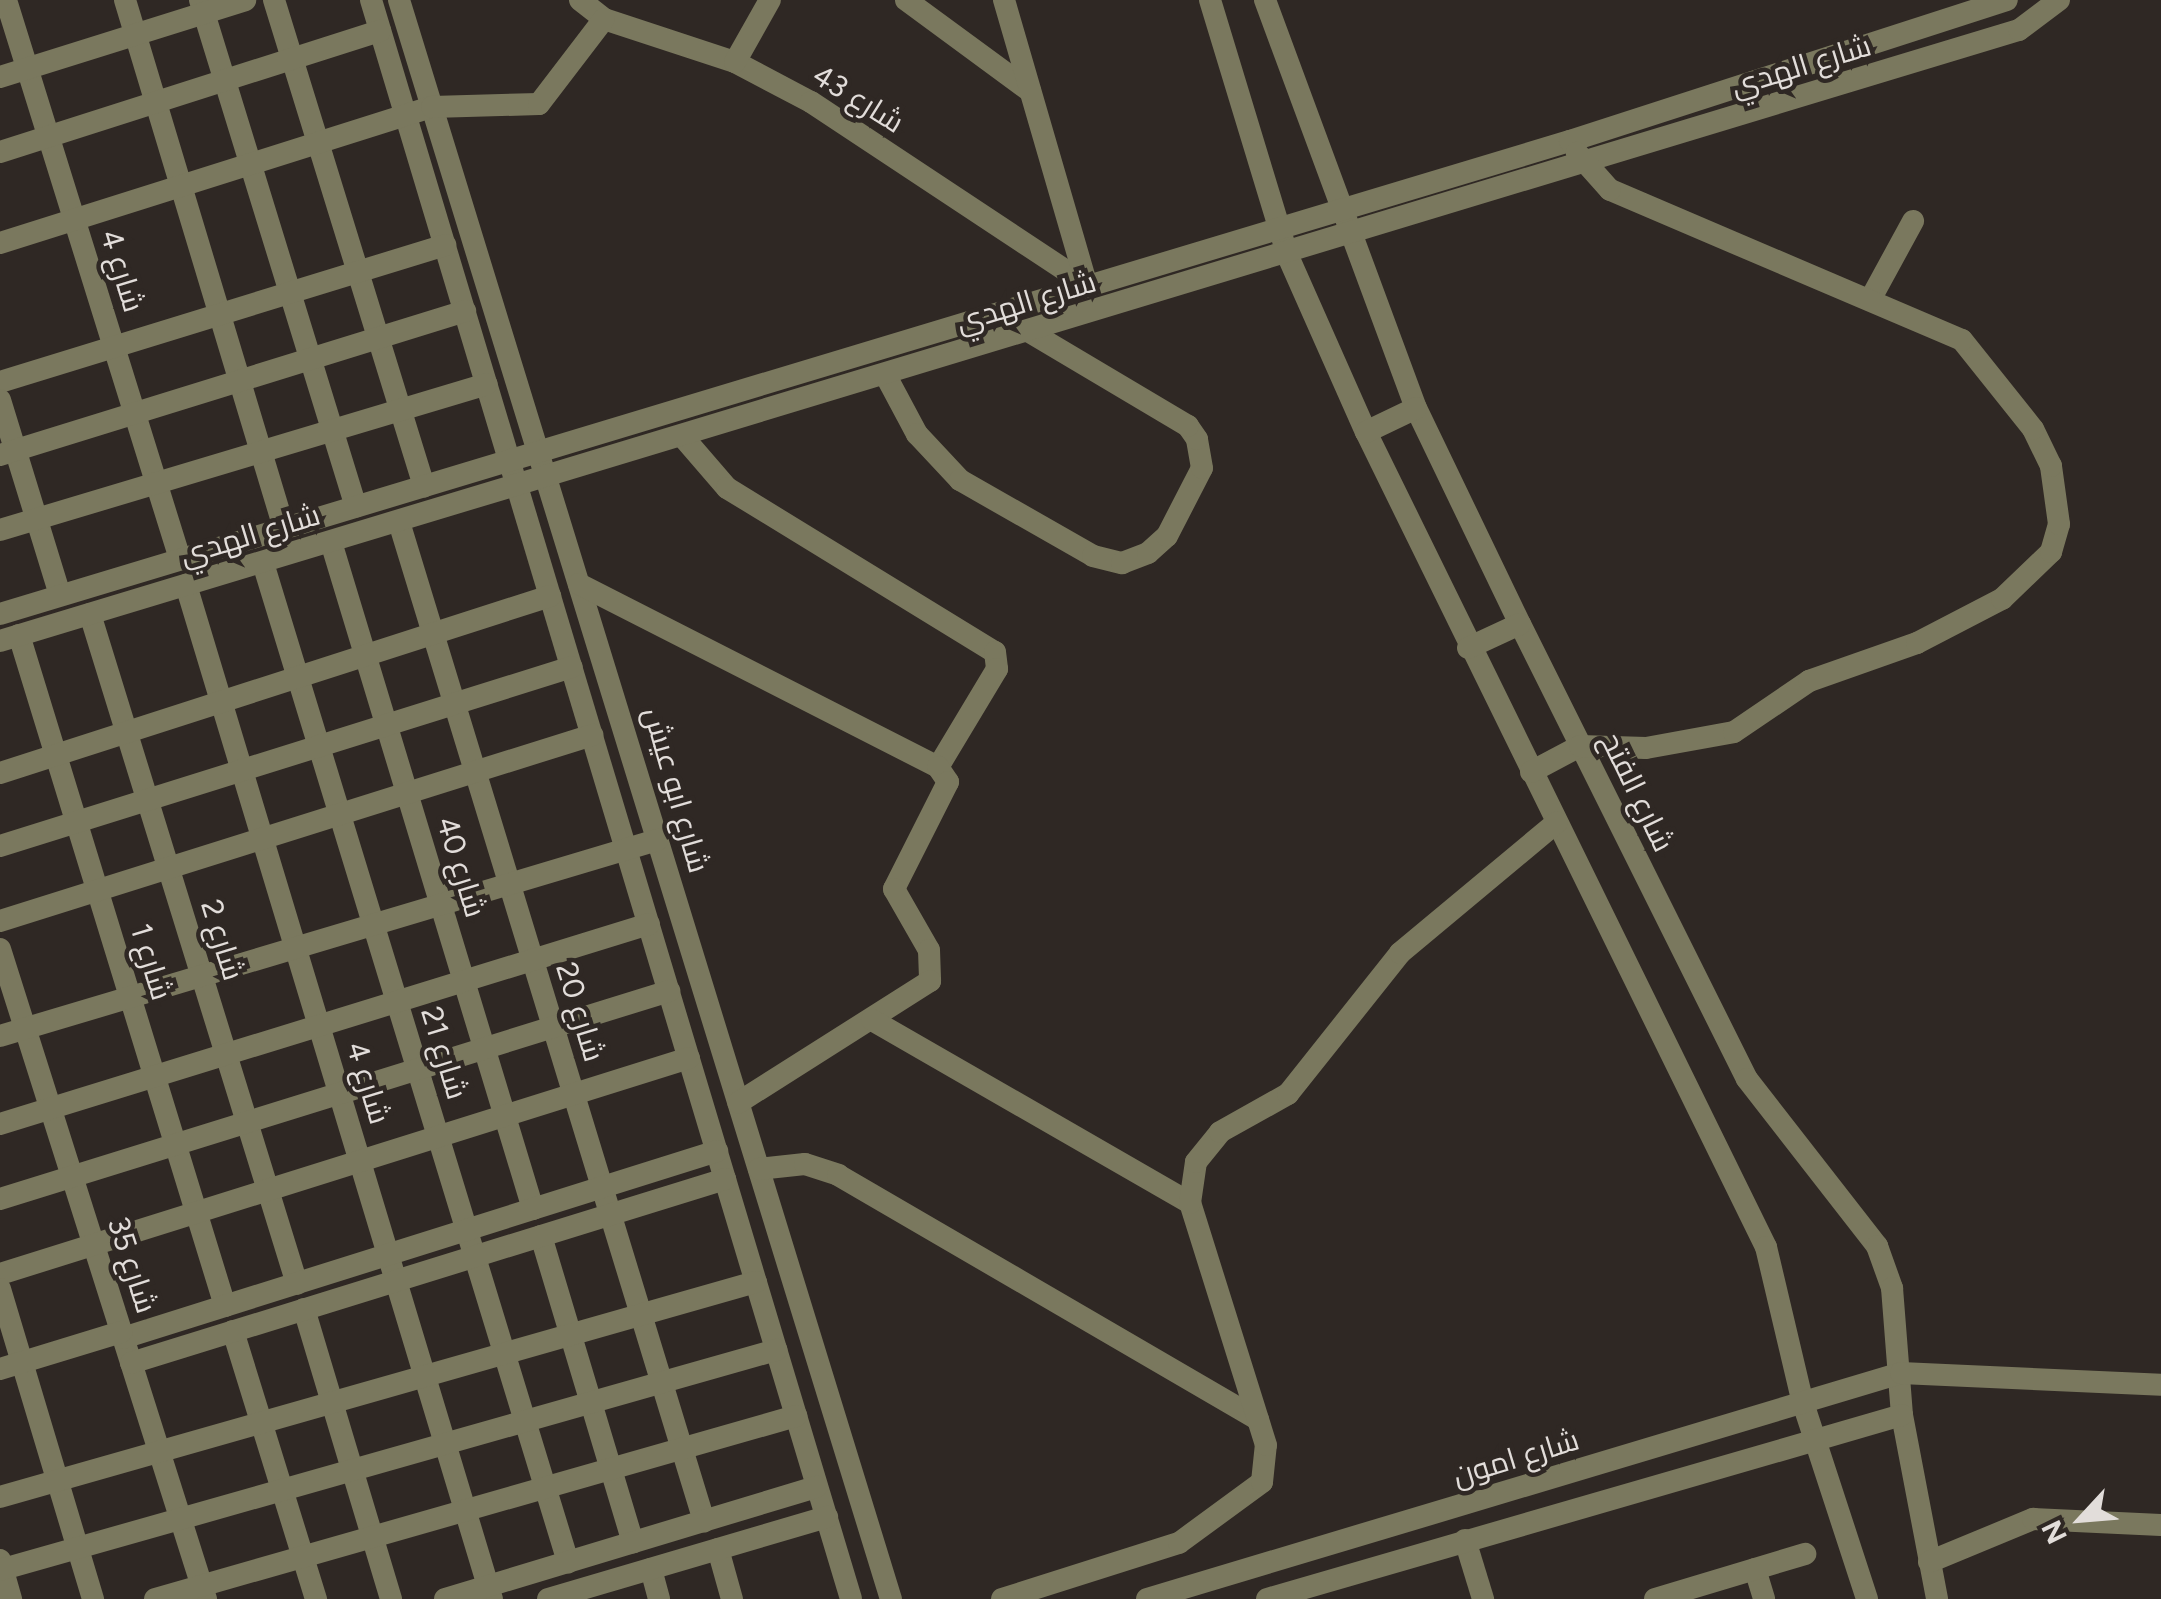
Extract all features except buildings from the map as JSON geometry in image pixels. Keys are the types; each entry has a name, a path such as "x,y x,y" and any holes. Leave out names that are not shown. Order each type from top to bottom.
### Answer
{"street":[{"name":"شارع 4","path":"3,0 180,560"},
{"path":"125,0 284,528"},
{"path":"0,77 135,34 202,6 245,0"},
{"path":"274,0 424,486"},
{"path":"371,0 851,1599"},
{"name":"شارع ابو عيش","path":"399,0 891,1599"},
{"name":"شارع 43","path":"580,0 604,19 736,62 811,102 1087,285"},
{"path":"736,62 770,0"},
{"path":"906,0 1030,91"},
{"path":"1004,0 1087,285"},
{"path":"1210,0 1287,254 1366,432 1468,648 1766,1247 1803,1403 1866,1599"},
{"name":"شارع الفتح","path":"1266,0 1346,236 1416,408 1520,624 1746,1078 1877,1246 1892,1288 1902,1415 1937,1599"},
{"name":"شارع الهدي","path":"0,614 1570,141 2007,0"},
{"name":"شارع الهدي","path":"9,638 886,376 2018,30 2059,0"},
{"path":"202,6 356,506"},
{"path":"0,243 432,107 548,100 604,19"},
{"path":"0,152 380,31"},
{"path":"1531,772 1580,746 1646,748 1734,732 1809,681 1917,642 2002,599 2051,552 2059,524 2051,466 2012,398 1962,340 1610,190 1583,163 1570,141"},
{"path":"1870,300 1912,220"},
{"path":"0,382 445,244"},
{"path":"8,452 465,311"},
{"path":"886,376 917,434 960,480 1093,556 1122,563 1148,554 1167,536 1202,468 1197,440 1180,420 1030,332"},
{"path":"0,530 487,384"},
{"path":"0,400 8,452 36,519 60,595"},
{"path":"1366,432 1416,408"},
{"path":"683,437 727,488 995,652 997,669 938,767"},
{"name":"شارع 20","path":"399,522 704,1521"},
{"name":"شارع 40","path":"331,542 533,1210"},
{"name":"شارع 21","path":"262,562 568,1562"},
{"path":"578,584 938,767 948,782 944,799 894,889 936,972 872,1020 738,1103"},
{"name":"شارع 4","path":"186,585 490,1592"},
{"path":"0,773 550,596"},
{"name":"شارع 2","path":"90,614 296,1284"},
{"path":"1468,648 1520,624"},
{"name":"شارع 1","path":"9,638 56,755 225,1306"},
{"path":"0,846 572,667"},
{"path":"0,921 592,735"},
{"path":"1002,1599 1179,1542 1251,1494 1268,1471 1258,1419 1190,1203 1207,1145 1288,1094 1400,953 1557,822"},
{"path":"0,1036 658,840"},
{"path":"0,1124 649,924"},
{"name":"شارع 35","path":"0,948 204,1592"},
{"path":"0,1199 669,991"},
{"path":"872,1020 1190,1203"},
{"path":"0,1274 689,1058"},
{"path":"12,1365 225,1306 533,1210 748,1133"},
{"path":"759,1169 805,1164 838,1175 1258,1419"},
{"path":"131,1362 726,1180"},
{"path":"541,1236 633,1542"},
{"path":"0,1498 756,1282"},
{"path":"0,1289 12,1365 58,1481 93,1599"},
{"path":"304,1309 391,1599"},
{"path":"233,1331 316,1599"},
{"path":"12,1599 1,1566 78,1548 776,1350"},
{"name":"شارع امون","path":"1148,1599 1901,1374 2161,1385"},
{"path":"1282,1597 1322,1591 1464,1540 1902,1415"},
{"path":"155,1599 204,1592 303,1557 796,1416"},
{"path":"445,1599 490,1592 568,1562 817,1486"},
{"path":"548,1599 578,1595 650,1569 827,1518"},
{"path":"1929,1562 2033,1520 2161,1525"},
{"path":"1464,1540 1483,1599"},
{"path":"718,1549 732,1599"},
{"path":"1655,1599 1694,1593 1806,1554"},
{"path":"650,1569 659,1599"},
{"path":"1755,1569 1764,1599"}]}
